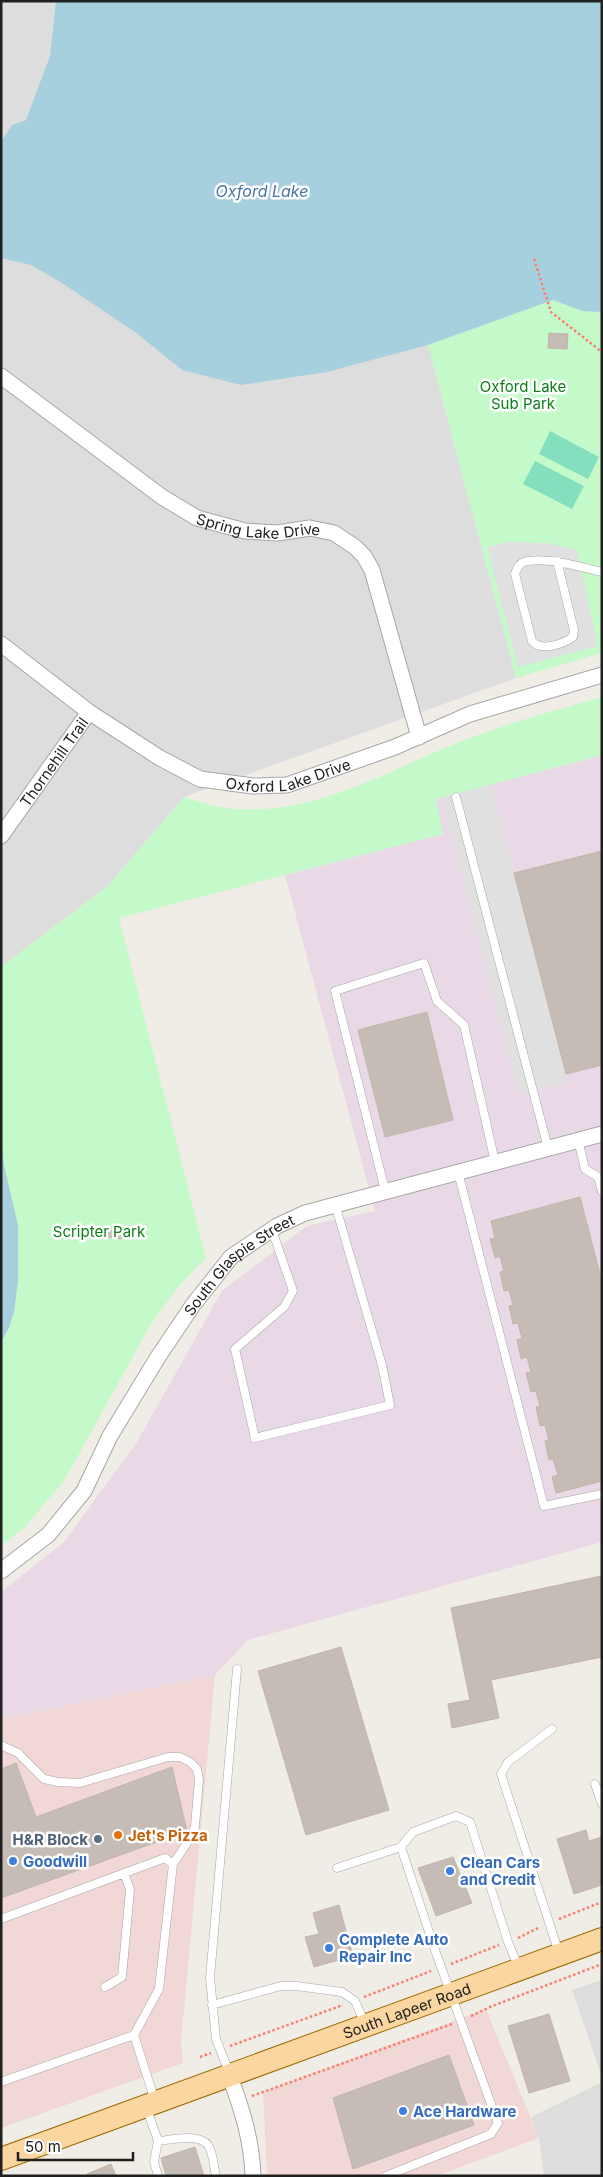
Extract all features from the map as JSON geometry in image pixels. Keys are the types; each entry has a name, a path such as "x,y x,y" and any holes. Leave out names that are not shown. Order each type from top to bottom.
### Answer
{"main road":[{"name":"South Lapeer Road","path":"1,2160 602,1939"}],"street":[{"name":"Spring Lake Drive","path":"1,376 162,497 197,518 245,531 277,533 310,528 334,533 355,547 364,556 372,570 418,737"},
{"name":"Oxford Lake Drive","path":"1,644 89,712 160,758 200,779 253,786 287,786 395,748 470,714 602,674"},
{"name":"Thornehill Trail","path":"1,836 89,712"},
{"name":"South Glaspie Street","path":"1,1571 48,1536 84,1491 110,1436 158,1357 193,1305 231,1257 272,1230 305,1213 385,1190 602,1134"},
{"path":"222,2080 239,2100 247,2130 253,2176"}],"lane":[{"path":"556,561 574,630 573,637 568,641 542,647 535,645 532,641 515,574 517,567 524,562 556,561 602,572"},
{"path":"456,797 548,1148"},
{"path":"385,1190 335,991 424,963 438,1001 464,1025 495,1162"},
{"path":"578,1140 585,1169 598,1177 602,1191"},
{"path":"458,1172 544,1506 602,1494"},
{"path":"272,1230 293,1291 284,1307 235,1349 255,1438 390,1405 382,1365 335,1204"},
{"path":"222,2080 220,2050 216,2039 210,1978 238,1669"},
{"path":"552,1729 508,1762 501,1774 560,1955"},
{"path":"1,1745 18,1753 44,1779 58,1782 80,1782 168,1757 180,1757 190,1762 197,1769 199,1780 193,1834 174,1864 159,1989 134,2035 1,2082"},
{"path":"594,1784 602,1804"},
{"path":"337,1868 401,1847 413,1832 456,1816 470,1822 508,1942 520,1970"},
{"path":"386,2176 490,2134 498,2123 401,1847"},
{"path":"1,1919 165,1858 174,1864"},
{"path":"105,1988 122,1977 130,1890 124,1873"},
{"path":"212,2005 281,1986 342,1992 355,2001 366,2026"},
{"path":"134,2035 158,2141 154,2162 158,2176"},
{"path":"158,2141 202,2140 208,2146 216,2176"}],"path":[{"path":"534,259 551,312 602,352"},
{"path":"200,2057 442,1968 602,1902"},
{"path":"239,2100 361,2058 602,1964"}],"shaded area":[{"path":"1,1 602,1 415,195 428,345 516,678 184,797 108,886 1,967"},
{"path":"508,542 547,543 577,550 598,646 518,667 487,547"},
{"path":"602,755 602,1542 248,1640 215,1675 1,1719 1,1592 64,1542 137,1442 222,1291 307,1226 375,1211 285,875 443,834 435,799"},
{"path":"491,785 568,1082 519,1095 442,798"},
{"path":"215,1675 181,2042 183,2063 1,2128 1,1719"},
{"path":"602,1980 602,2077 572,1990"},
{"path":"486,2009 539,2138 436,2176 267,2176 263,2092"},
{"path":"602,2082 602,2176 544,2176 539,2138 531,2117"}],"green space":[{"name":"Oxford Lake Sub Park","path":"553,300 582,311 599,312 602,315 602,653 516,678 428,345"},
{"path":"550,431 599,457 588,479 539,454"},
{"path":"535,461 584,486 572,509 523,484"},
{"name":"Scripter Park","path":"602,697 602,755 436,799 443,834 119,918 206,1258 178,1287 151,1324 64,1481 24,1528 1,1546 1,967 108,886 184,797 225,808 257,809 287,806 316,800 372,780 475,736"}],"water":[{"name":"Oxford Lake","path":"56,1 602,1 602,315 599,312 582,311 553,300 428,345 327,372 241,385 182,370 135,332 62,283 31,265 1,258 1,142 12,125 26,120 50,56"},
{"path":"1,1135 4,1165 18,1225 18,1282 14,1312 9,1328 1,1342"}],"building":[{"path":"549,333 568,334 567,349 548,348"},
{"path":"602,851 602,1065 566,1074 514,873"},
{"path":"427,1012 453,1120 385,1137 358,1030"},
{"path":"580,1197 602,1282 602,1481 556,1493 552,1477 558,1475 553,1459 549,1460 545,1441 549,1440 545,1425 540,1426 536,1407 540,1406 536,1391 531,1392 526,1373 531,1372 527,1357 521,1359 517,1340 522,1338 518,1323 513,1324 509,1306 513,1305 509,1290 504,1291 500,1272 504,1271 500,1256 495,1258 490,1239 495,1238 491,1221"},
{"path":"106,1227 125,1228 124,1239 106,1237"},
{"path":"601,1576 602,1657 491,1680 499,1718 452,1728 448,1704 470,1700 451,1608"},
{"path":"341,1647 389,1810 306,1835 258,1671"},
{"path":"16,1763 36,1817 172,1767 187,1831 1,1898 1,1769"},
{"path":"586,1830 589,1841 602,1837 602,1885 574,1894 557,1839"},
{"path":"453,1857 472,1903 436,1916 418,1868"},
{"path":"339,1905 353,1956 314,1967 305,1937 319,1934 313,1913"},
{"path":"549,2014 570,2081 529,2093 508,2026"},
{"name":"Ace Hardware","path":"449,2055 474,2125 353,2169 333,2098"},
{"path":"195,2147 204,2176 166,2176 161,2158"},
{"path":"111,2164 116,2176 87,2176 87,2174"}],"place":[{"name":"Jet's Pizza","path":"118,1835"},
{"name":"H&R Block","path":"98,1839"},
{"name":"Goodwill","path":"13,1861"},
{"name":"Clean Cars and Credit","path":"450,1871"},
{"name":"Complete Auto Repair Inc","path":"329,1948"},
{"name":"Ace Hardware","path":"403,2111"}]}
